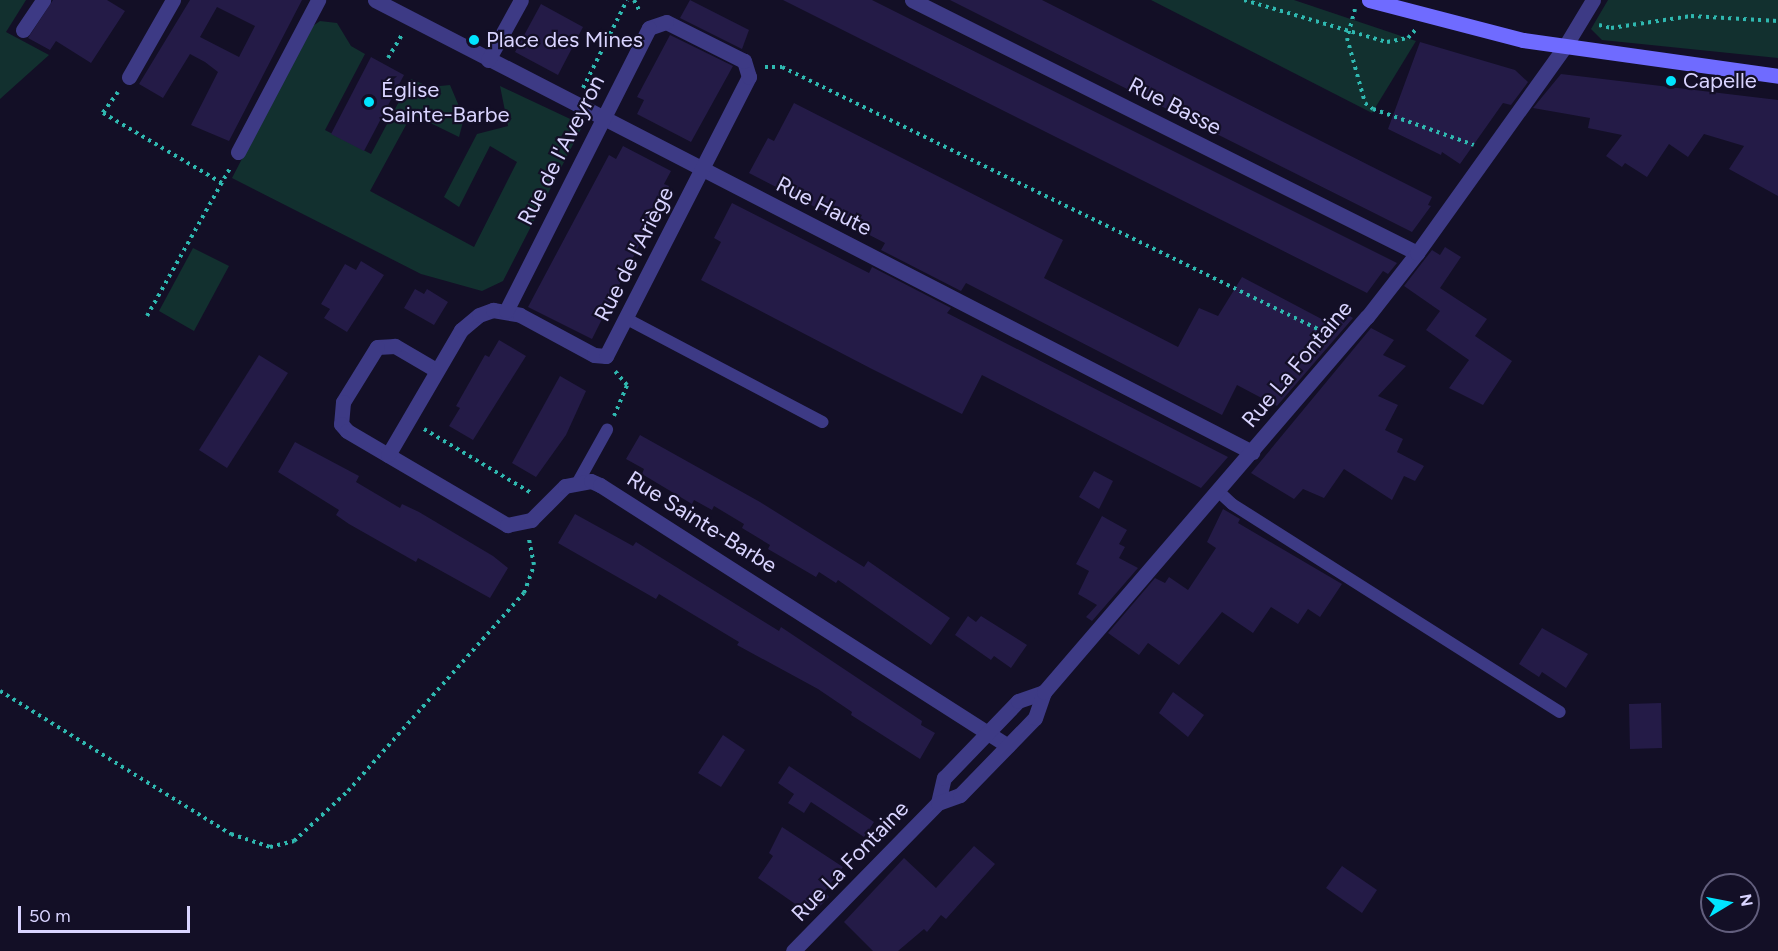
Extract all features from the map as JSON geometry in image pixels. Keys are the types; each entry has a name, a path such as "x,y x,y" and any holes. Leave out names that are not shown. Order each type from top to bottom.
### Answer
{"main road":[{"path":"1369,0 1426,16 1564,48 1778,76"}],"street":[{"path":"23,30 43,0"},
{"path":"129,76 173,0"},
{"path":"238,152 318,0"},
{"name":"Rue Haute","path":"375,0 600,118 702,168 1252,452"},
{"path":"488,60 521,0"},
{"name":"Rue Basse","path":"912,0 1417,253"},
{"name":"Rue La Fontaine","path":"793,951 938,803 960,795 1035,718 1044,692 1345,343 1417,253 1564,48 1593,0"},
{"name":"Rue de l'Aveyron","path":"506,310 600,118 649,28 666,22 744,61 748,68"},
{"name":"Rue de l'Ariège","path":"506,310 603,357 627,319 749,77 748,68"},
{"path":"388,455 436,370 469,322 493,310 506,310"},
{"path":"436,370 395,346 385,345 370,354 343,402 341,424 346,431 507,525 525,523 565,486 578,482"},
{"name":"Rue Sainte-Barbe","path":"578,482 600,485 989,731 1008,746"},
{"name":"Rue La Fontaine","path":"938,803 944,778 1018,701 1044,692"}],"lane":[{"path":"627,319 822,422"},
{"path":"578,482 607,430"},
{"path":"1218,491 1232,504 1560,712"}],"path":[{"path":"575,105 627,0"},
{"path":"1244,0 1348,33 1398,41 1408,38 1426,16"},
{"path":"1358,0 1348,33 1365,102 1374,110 1489,151"},
{"path":"1581,21 1611,28 1691,16 1778,21"},
{"path":"388,58 411,19"},
{"path":"748,68 782,67 1345,343"},
{"path":"129,76 103,113 222,183"},
{"path":"147,316 238,152"},
{"path":"603,357 627,385 607,430"},
{"path":"408,419 547,502"},
{"path":"0,691 231,834 270,847 294,841 348,791 524,593 534,565 525,523"}],"green space":[{"path":"0,0 26,0 6,32 49,55 0,99"},
{"path":"1151,0 1294,0 1416,41 1372,113"},
{"path":"1608,0 1778,0 1778,58 1602,40 1591,29"},
{"path":"320,21 337,23 351,46 365,54 325,130 371,154 411,79 430,87 450,85 464,118 459,137 412,114 370,191 474,247 517,162 490,146 459,207 444,197 477,134 508,126 500,86 583,125 503,281 482,291 421,274 232,178 310,28"},
{"path":"193,248 229,266 194,331 159,311"}],"building":[{"path":"53,0 107,0 125,11 91,63 56,41 50,50 28,38"},
{"path":"190,0 302,0 229,141 191,125 218,72 205,62 190,54 163,98 139,84","holes":["217,7 255,26 239,57 200,37"]},
{"path":"690,0 749,30 742,49 680,18"},
{"path":"783,0 872,0 1397,263 1388,274 1383,271 1367,293"},
{"path":"950,0 1042,0 1432,197 1428,205 1431,206 1412,232"},
{"path":"541,4 583,27 558,75 515,52"},
{"path":"670,35 733,66 691,142 637,114 644,100 637,97"},
{"path":"1420,42 1515,70 1528,82 1511,105 1503,103 1460,164 1442,152 1441,155 1388,129"},
{"name":"Église Sainte-Barbe","path":"371,57 404,75 364,151 331,134"},
{"path":"1561,74 1778,100 1778,196 1729,169 1744,146 1704,134 1688,157 1669,144 1647,177 1625,163 1622,167 1606,156 1622,135 1588,128 1590,118 1533,108"},
{"path":"794,103 1063,240 1044,278 1178,347 1199,308 1218,316 1242,277 1331,324 1345,313 1353,318 1277,406 1237,385 1222,415 966,283 961,291 881,250 885,243 749,173 768,138 774,141"},
{"path":"623,146 671,171 664,184 669,186 592,339 528,307 609,155 616,159"},
{"path":"732,203 869,273 872,267 951,308 947,313 1228,457 1201,488 982,375 962,414 870,368 701,280 721,242 714,238"},
{"path":"1445,247 1461,257 1440,288 1487,319 1475,336 1512,361 1483,405 1449,388 1469,360 1426,330 1440,311 1404,286 1432,250 1440,255"},
{"path":"361,261 384,275 347,332 324,318 330,309 321,304 345,264 356,270"},
{"path":"415,289 424,294 427,289 448,302 434,325 404,308"},
{"path":"1371,328 1394,340 1383,355 1406,366 1378,396 1398,405 1385,430 1403,439 1397,452 1424,466 1415,481 1404,476 1392,500 1344,469 1324,498 1303,489 1294,499 1251,473"},
{"path":"499,340 526,356 473,440 449,426 460,408 456,406 485,355 489,357"},
{"path":"259,355 288,373 227,468 199,450"},
{"path":"560,376 586,391 566,435 536,477 512,463"},
{"path":"640,435 760,502 864,567 868,561 950,618 931,645 838,580 836,583 819,572 816,577 768,549 770,545 742,528 744,524 714,506 712,510 694,500 692,504 642,474 644,469 626,459"},
{"path":"295,442 359,476 356,482 400,508 402,504 419,512 493,556 508,568 490,598 418,558 416,562 349,524 336,515 339,510 278,472"},
{"path":"1094,471 1113,481 1099,509 1079,497"},
{"path":"1223,509 1240,519 1238,523 1342,584 1320,617 1308,609 1298,624 1271,607 1253,633 1222,612 1179,665 1148,643 1139,655 1108,633 1155,578 1165,583 1169,577 1188,590 1216,548 1207,542"},
{"path":"575,514 633,546 636,542 779,631 781,627 922,721 921,725 935,733 920,759 851,715 852,712 818,689 737,645 739,642 659,594 656,599 558,543"},
{"path":"1102,516 1127,530 1119,544 1125,547 1119,558 1138,568 1092,621 1086,617 1097,605 1078,594 1089,571 1076,564"},
{"path":"968,616 976,622 981,616 1027,645 1011,668 994,656 991,660 955,635"},
{"path":"1542,628 1588,654 1566,688 1542,672 1539,677 1519,664"},
{"path":"1173,692 1204,715 1188,737 1159,713"},
{"path":"1661,703 1662,748 1630,749 1629,704"},
{"path":"723,735 745,750 721,787 698,773"},
{"path":"789,766 874,822 864,837 811,802 804,813 788,803 794,794 778,783"},
{"path":"782,827 843,867 825,891 829,897 811,915 758,878 773,856 769,853"},
{"path":"974,846 995,864 946,919 941,915 927,932 924,929 898,951 873,951 844,922 904,858 936,888"},
{"path":"1342,866 1377,890 1362,913 1326,888"}],"place":[{"name":"Place des Mines","path":"474,40"},
{"name":"Capelle","path":"1671,81"},
{"name":"Église Sainte-Barbe","path":"369,102"}]}
